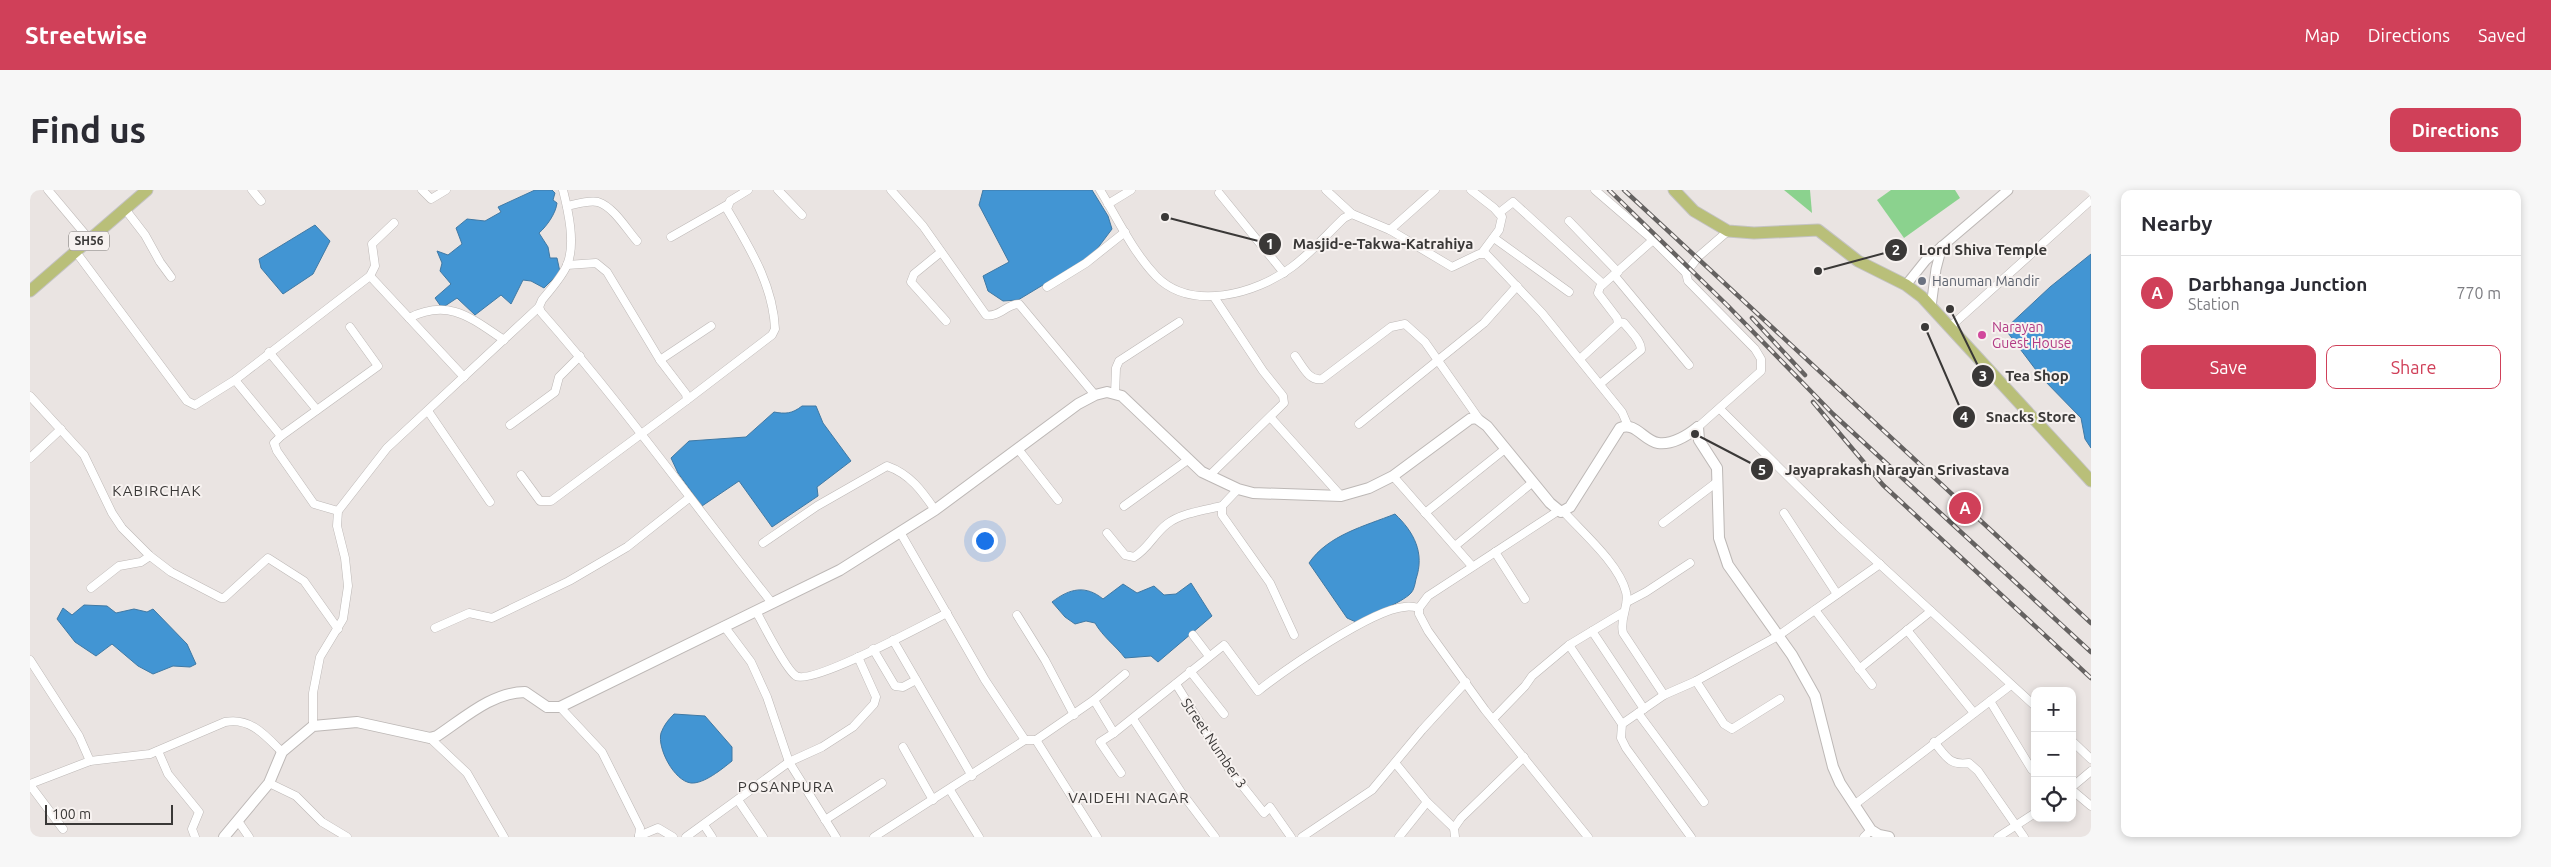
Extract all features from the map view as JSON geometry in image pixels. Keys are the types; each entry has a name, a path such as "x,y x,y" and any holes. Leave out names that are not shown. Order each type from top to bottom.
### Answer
{"main road":[{"name":"SH56","path":"30,291 147,190"},
{"path":"1674,190 1694,211 1728,231 1754,233 1818,230 1858,261 1906,285 1950,327 2091,481"},
{"path":"224,837 269,783 282,752 313,726 357,722 430,738 437,736 484,705 507,694 525,692 547,707 560,707 840,570 935,510 1064,414 1095,395 1108,392 1131,402 1188,459 1209,476 1238,489 1253,493 1341,496 1369,488 1393,476 1470,419 1479,419 1561,512 1570,506 1616,432 1628,426 1656,443 1664,444 1687,435 1698,427"},
{"path":"1698,427 1699,440 1717,468 1719,538 1722,549 1736,577 1792,655 1815,696 1833,767 1868,833 1889,837"},
{"path":"1687,435 1699,440"}],"street":[{"path":"48,190 90,240"},
{"path":"252,190 261,201"},
{"path":"422,190 431,199 446,190"},
{"path":"313,726 313,694 320,657 324,647 343,619 348,586 346,558 337,526 338,511 387,448 539,307 567,265 570,219 564,190"},
{"path":"671,237 748,190"},
{"path":"778,190 802,215"},
{"path":"891,190 923,226 986,315 994,316 1014,304 1020,304 1095,395"},
{"path":"1100,190 1125,232 1155,275 1167,285 1188,294 1214,297 1245,291 1284,272 1344,218 1352,214"},
{"path":"1108,204 1131,190"},
{"path":"1326,190 1352,214 1390,230 1452,267 1482,253 1494,238 1502,222 1499,213 1471,190"},
{"path":"1390,230 1435,190"},
{"path":"1595,190 1654,240 1686,273 1688,281 1755,349 1762,359 1760,371 1698,427"},
{"path":"1906,285 1926,260 2008,190"},
{"path":"1219,193 1284,272"},
{"path":"1950,327 2091,200"},
{"path":"567,206 598,202 613,213 636,241"},
{"path":"1499,213 1513,202 1603,284"},
{"path":"520,475 540,501 544,503 551,501 772,335 775,329 764,278 748,243 727,209 727,204"},
{"path":"125,209 145,235 171,277"},
{"path":"1569,221 1616,273 1690,365"},
{"path":"76,252 192,405 202,402 235,380 370,276 375,266 372,244 394,223"},
{"path":"1686,273 1698,257 1728,231"},
{"path":"1047,287 1086,263 1125,232"},
{"path":"1494,238 1569,292"},
{"path":"1600,384 1641,350 1641,344 1624,323 1618,322 1598,293 1603,284 1654,240"},
{"path":"1931,307 1936,269 1942,246"},
{"path":"941,252 914,274 911,282 946,321"},
{"path":"1482,253 1492,259 1517,286 1580,359 1622,412 1628,426"},
{"path":"567,265 596,263 601,266 660,360 686,394 687,400"},
{"path":"370,276 464,377"},
{"path":"1360,424 1484,323 1517,286"},
{"path":"1209,476 1271,418 1284,403 1283,396 1263,371 1214,297"},
{"path":"539,307 580,356 772,603"},
{"path":"409,318 425,310 450,311 483,324 504,340"},
{"path":"1115,394 1116,368 1119,362 1179,322"},
{"path":"1580,359 1616,327 1618,322"},
{"path":"1295,356 1311,378 1316,380 1322,379 1391,326 1404,324 1418,335 1479,419"},
{"path":"660,360 711,326"},
{"path":"338,511 314,504 274,443 378,366 350,327"},
{"path":"270,352 317,410"},
{"path":"510,425 555,392 559,377 580,356"},
{"path":"235,380 282,436"},
{"path":"30,396 84,455 117,521 150,556 186,580 221,598 224,598 268,558 304,581 338,629"},
{"path":"1720,409 1880,564 2031,702"},
{"path":"428,410 490,502"},
{"path":"1271,418 1341,496"},
{"path":"30,458 61,429"},
{"path":"1018,449 1058,500"},
{"path":"1425,512 1505,449"},
{"path":"1124,506 1188,459"},
{"path":"763,542 817,506 887,466 908,478 920,488 935,510"},
{"path":"1393,476 1472,566"},
{"path":"1455,546 1533,482"},
{"path":"1663,523 1718,482"},
{"path":"1106,533 1125,555 1134,557 1152,542 1168,523 1194,513 1222,506 1238,489"},
{"path":"435,628 469,613 492,618 570,581 627,547 689,498"},
{"path":"1222,506 1222,515 1270,583 1294,635"},
{"path":"1588,837 1466,682 1421,620 1419,608 1428,596 1472,566 1561,512 1616,571 1624,584 1627,602 1622,613 1621,625 1623,634 1664,695"},
{"path":"1784,513 1837,594"},
{"path":"900,532 985,680 1025,740"},
{"path":"1495,552 1525,598"},
{"path":"91,588 119,566 141,562 150,556"},
{"path":"1627,602 1690,563"},
{"path":"1622,724 1664,695 1696,681 1778,636 1880,564"},
{"path":"1121,773 1100,742 1133,719 1224,645 1258,691 1277,676 1377,616 1405,606 1419,608"},
{"path":"1815,610 1872,685"},
{"path":"756,611 789,668 798,677 813,676 858,657 947,613"},
{"path":"1859,668 1931,611"},
{"path":"1493,718 1526,686 1532,676 1569,645 1622,613"},
{"path":"1017,615 1045,660 1074,715"},
{"path":"724,626 751,662 760,678 789,762 825,820 831,836"},
{"path":"1907,630 1974,713"},
{"path":"1592,631 1641,711 1704,802"},
{"path":"1193,635 1209,656"},
{"path":"893,640 972,776"},
{"path":"1569,645 1622,724 1621,738 1626,748 1691,837"},
{"path":"874,649 895,686 903,687 916,680"},
{"path":"686,837 789,762 841,736 874,704 876,696 858,657"},
{"path":"30,660 79,736 90,761"},
{"path":"1190,671 1224,714"},
{"path":"874,837 972,776 1025,740 1036,740 1074,715 1125,674"},
{"path":"1696,681 1724,724 1732,729 1780,699"},
{"path":"1302,837 1372,790 1396,764 1422,730 1466,682"},
{"name":"Street Number 3","path":"1176,684 1229,769 1264,812 1270,807 1291,837"},
{"path":"1854,805 1934,742 2012,685"},
{"path":"1094,700 1114,733"},
{"path":"1990,701 2031,768"},
{"path":"560,707 602,752 640,828 639,837"},
{"path":"1133,719 1215,837"},
{"path":"63,829 30,784 90,761 136,757 158,751 225,722 238,720 249,724 282,752"},
{"path":"430,738 467,773 504,837"},
{"path":"1036,740 1098,837"},
{"path":"1934,742 1951,762 1960,765 1969,763 1978,771 2024,837"},
{"path":"2076,745 2091,759"},
{"path":"903,747 933,800"},
{"path":"158,751 168,774 199,812 192,829 195,837"},
{"path":"1454,828 1524,757"},
{"path":"1396,764 1427,802 1454,828 1456,837"},
{"path":"2076,784 2091,771"},
{"path":"269,783 296,796 322,822 347,837"},
{"path":"825,820 882,783"},
{"path":"950,790 979,837"},
{"path":"2076,792 2091,806"},
{"path":"738,800 763,837"},
{"path":"1399,837 1427,802"},
{"path":"1998,837 2031,816"},
{"path":"238,821 249,837"},
{"path":"704,825 712,837"},
{"path":"639,837 658,828 673,837"}],"green space":[{"path":"1784,190 1810,190 1812,213"},
{"path":"1891,190 1955,190 1960,198 1904,238 1877,200"}],"water":[{"path":"535,190 552,190 555,193 553,200 557,203 555,211 539,233 548,247 550,258 557,258 560,272 544,288 531,281 523,280 511,304 501,295 475,315 457,298 442,308 435,298 451,284 440,271 442,263 437,251 448,255 462,244 456,228 467,219 485,221 501,212 498,207"},
{"path":"983,190 1092,190 1108,216 1112,229 1097,249 1086,259 1018,300 1003,301 988,291 983,276 1009,262 979,205"},
{"path":"315,225 330,241 313,274 283,294 261,268 259,259"},
{"path":"2091,254 2091,448 2085,439 2081,418 2042,378 2005,329 2050,287"},
{"path":"802,406 816,406 823,423 851,461 817,487 818,496 772,527 739,481 702,506 678,473 671,458 689,441 746,437 774,412 788,413"},
{"path":"1395,514 1408,528 1416,543 1419,560 1414,589 1407,597 1400,601 1356,622 1347,618 1309,563 1317,553 1337,538"},
{"path":"1191,583 1212,616 1158,662 1151,656 1125,658 1095,623 1086,621 1075,624 1065,617 1052,602 1065,594 1078,590 1090,592 1103,599 1123,584 1137,593 1154,586 1164,595 1176,594"},
{"path":"84,605 107,606 116,613 134,609 147,612 153,609 187,644 196,664 190,667 173,666 153,674 138,666 112,644 96,656 75,642 57,619 63,608 72,615"},
{"path":"674,714 705,716 732,747 732,761 701,781 691,783 685,781 668,763 660,739 663,728"}],"railway":[{"path":"1609,190 1727,305 1833,414 2091,652"},
{"path":"1624,190 2091,623"},
{"path":"1752,318 1805,375"},
{"path":"1813,402 1883,485 2091,678"}],"place":[{"name":"Masjid-e-Takwa-Katrahiya","path":"1165,217"},
{"name":"Lord Shiva Temple","path":"1818,271"},
{"name":"Hanuman Mandir","path":"1922,281"},
{"name":"Tea Shop","path":"1950,309"},
{"name":"Snacks Store","path":"1925,327"},
{"name":"Narayan Guest House","path":"1982,335"},
{"name":"Jayaprakash Narayan Srivastava","path":"1695,434"},
{"name":"Darbhanga Junction","path":"1965,508"}],"district":[{"name":"KABIRCHAK","path":"157,491"},
{"name":"POSANPURA","path":"786,787"},
{"name":"VAIDEHI NAGAR","path":"1129,798"}]}
